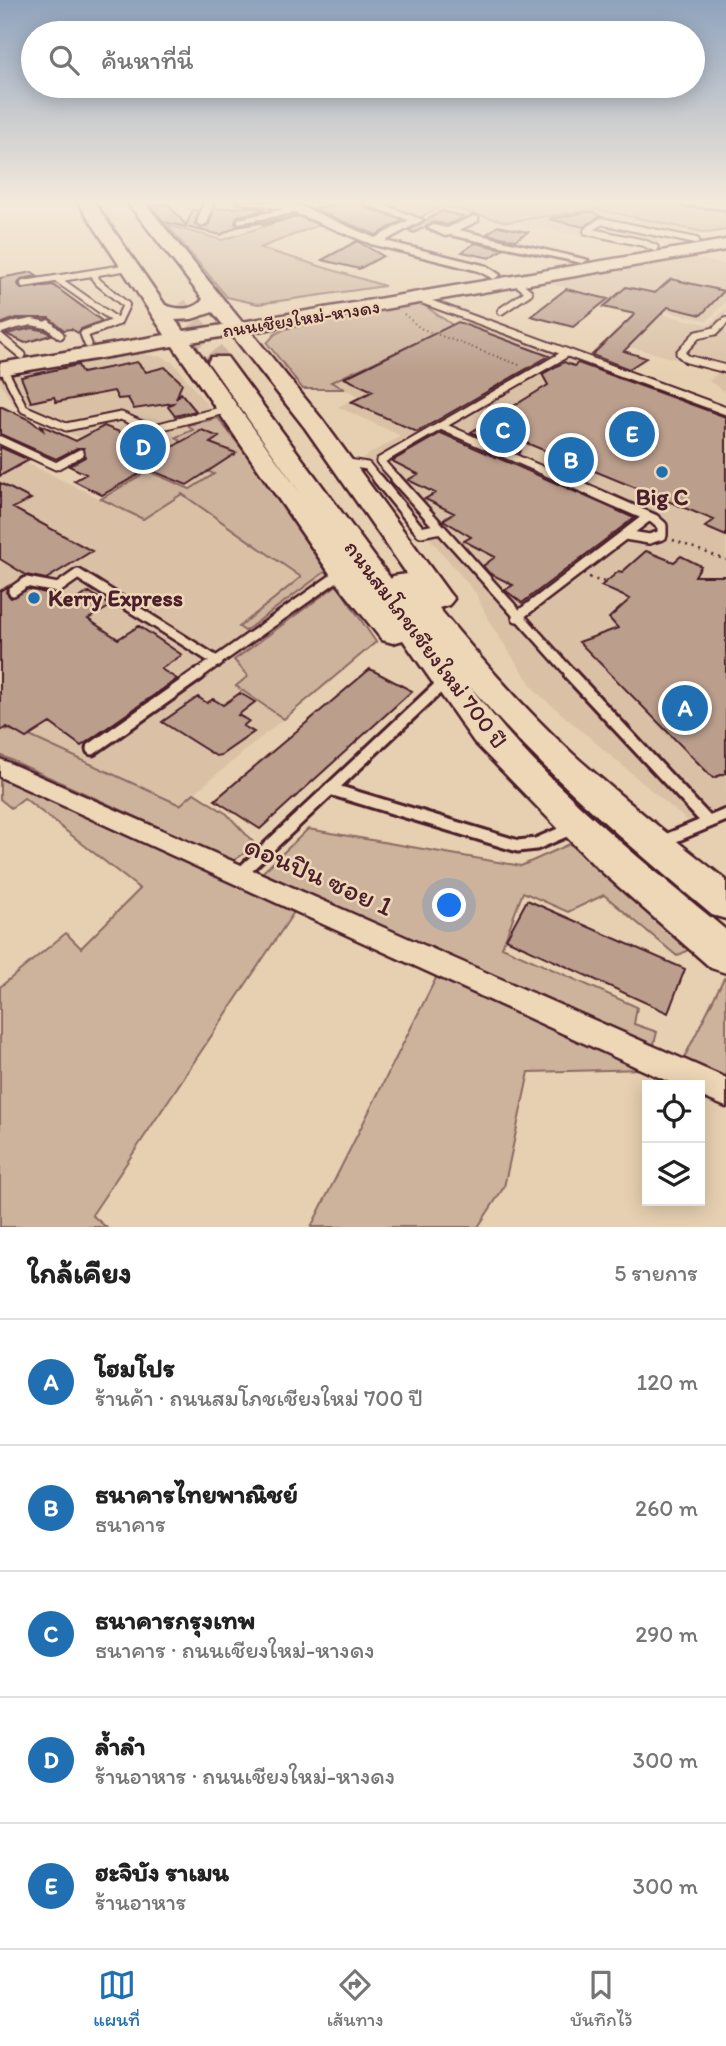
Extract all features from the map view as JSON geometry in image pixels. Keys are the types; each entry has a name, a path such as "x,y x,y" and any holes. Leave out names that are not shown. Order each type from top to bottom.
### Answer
{"main road":[{"path":"124,259 129,267 174,299"},
{"path":"145,259 174,299"},
{"path":"151,259 174,299 176,334 231,357 341,461 457,624 498,721"},
{"path":"182,259 232,324 228,409 343,572 438,688 498,721"},
{"name":"ถนนเชียงใหม่-หางดง","path":"1,365 116,337 176,334 587,259"},
{"name":"ถนนเชียงใหม่-หางดง","path":"288,315 391,303 642,259"},
{"path":"174,299 169,314 197,312 211,304 213,297"},
{"path":"213,297 239,309 288,315"},
{"path":"116,337 148,323 155,313 174,299"},
{"path":"116,337 158,351 231,357 257,342 288,315"},
{"name":"ถนนเชียงใหม่-หางดง","path":"1,365 22,355 116,337"},
{"name":"ถนนสมโภชเชียงใหม่ 700 ปี","path":"231,357 577,826 726,955"},
{"name":"ถนนสมโภชเชียงใหม่ 700 ปี","path":"498,721 560,761 654,845 726,903"}],"street":[{"path":"445,259 483,268 494,275"},
{"name":"ดอนปิน ซอย 1","path":"0,767 726,1093"}],"lane":[{"path":"24,284 129,267"},
{"path":"57,279 116,337 126,305 121,296 98,283 96,272"},
{"path":"501,311 529,292 514,281"},
{"path":"416,298 726,411"},
{"path":"0,330 41,321 54,327 60,335"},
{"path":"726,321 715,331 697,335 680,353 687,359 726,369"},
{"path":"0,337 22,355"},
{"path":"567,353 380,461 517,617 708,822"},
{"path":"1,365 24,410 66,427 121,416 151,429 228,409"},
{"path":"441,426 649,517 662,526 662,535 649,539 625,535"},
{"path":"0,440 56,466 80,453"},
{"path":"341,461 367,466 421,532 440,528"},
{"path":"517,617 649,517"},
{"path":"92,749 343,572"},
{"path":"13,591 26,582 58,588 78,575 218,662"},
{"path":"240,874 438,688"},
{"path":"330,789 518,846 536,844 577,826"},
{"path":"654,845 726,815"}],"path":[{"path":"391,303 421,328 535,371"},
{"path":"662,535 726,560"},
{"path":"589,577 601,582 608,580"}],"shaded area":[{"path":"196,259 297,259 385,286 258,304 227,297"},
{"path":"666,259 699,259 726,265 726,302 707,321 543,282"},
{"path":"419,302 454,326 331,382 345,389 303,389 267,343 275,334 285,329"},
{"path":"726,308 726,393 709,381 719,371 628,346 661,314 710,325"},
{"path":"468,319 726,413 726,818 698,830 536,692 491,625 475,592 362,458 401,436 338,407 359,396 330,383"},
{"path":"133,353 163,357 174,363 246,454 376,642 180,805 23,733 0,728 0,450 143,519 192,487 18,411 0,384 0,376"},
{"path":"218,418 246,454 326,571 245,631 239,627 301,577 182,494 143,519 101,499 148,471 190,489 214,474 178,457 190,451 176,437 193,430 188,425"},
{"path":"337,585 376,642 284,719 236,686 248,676 234,660"},
{"path":"0,728 23,733 180,805 194,793 227,814 256,845 233,861 0,755"},
{"path":"0,777 296,909 92,1215 106,1227 0,1227 0,987 66,933 81,948 140,889 24,798 11,808 0,799"},
{"path":"308,829 521,866 570,844 695,946 677,956 604,895 568,912 523,892 502,947 637,1007 634,1024 657,1032 653,1048 262,873"},
{"path":"438,974 646,1069 529,1072 504,1187 478,1227 311,1227"},
{"path":"724,978 726,979 726,1081 682,1062"}],"building":[{"path":"323,259 377,259 359,269"},
{"path":"32,272 38,276 21,279 18,284 21,289 53,285 102,321 81,329 78,333 71,329 64,330 49,318 16,318 0,324 0,278"},
{"path":"671,279 724,291 701,315 668,307 624,351 646,358 629,369 592,355 635,314 603,307 626,287 655,293"},
{"path":"566,289 608,299 573,327 531,316"},
{"path":"458,322 549,356 417,432 351,402 373,391 344,378"},
{"path":"32,328 51,335 25,343 6,334"},
{"path":"137,362 146,372 165,367 182,383 176,399 181,393 196,411 175,416 168,407 173,403 134,409 128,398 118,399 114,391 56,402 54,397 31,402 21,377 78,365 82,373"},
{"name":"Big C","path":"564,362 574,366 578,363 726,417 726,536 705,527 714,520 524,442 519,453 471,432 548,385 542,374"},
{"path":"0,406 30,420 43,430 41,425 76,441 104,426 167,450 202,430 219,437 210,443 236,453 187,485 148,469 102,495 74,481 86,474 69,466 85,457 84,448 77,448 56,459 0,434"},
{"path":"441,433 634,518 522,603 505,590 513,585 489,573 483,566 495,557 464,541 471,537 443,520 454,513 425,499 435,493 408,480 418,474 392,461"},
{"path":"0,447 29,460 0,476"},
{"path":"0,483 31,499 13,508 92,551 46,579 26,575 0,559"},
{"path":"646,551 674,562 681,556 701,566 695,576 726,576 726,773 713,778 579,642 618,628 609,618 630,599 601,586"},
{"path":"8,586 6,592 11,598 28,589 51,594 67,605 89,592 111,606 88,619 118,639 139,626 182,655 161,669 177,679 81,746 50,723 26,738 7,727 0,731 0,591"},
{"path":"370,669 412,691 260,829 215,800"},
{"path":"240,693 255,702 238,715 249,721 243,726 254,732 221,755 216,756 162,722 198,697 207,703 213,699 223,705"},
{"path":"527,900 685,969 668,1013 506,939"}],"tunnel":[{"path":"178,305 193,326"},
{"path":"192,324 219,362"}],"place":[{"name":"ธนาคารกรุงเทพ","path":"503,430"},
{"name":"ฮะจิบัง ราเมน","path":"632,434"},
{"name":"ล้ำลำ","path":"143,447"},
{"name":"ธนาคารไทยพาณิชย์","path":"571,460"},
{"name":"Big C","path":"662,472"},
{"name":"Kerry Express","path":"34,598"},
{"name":"โฮมโปร","path":"685,708"}]}
